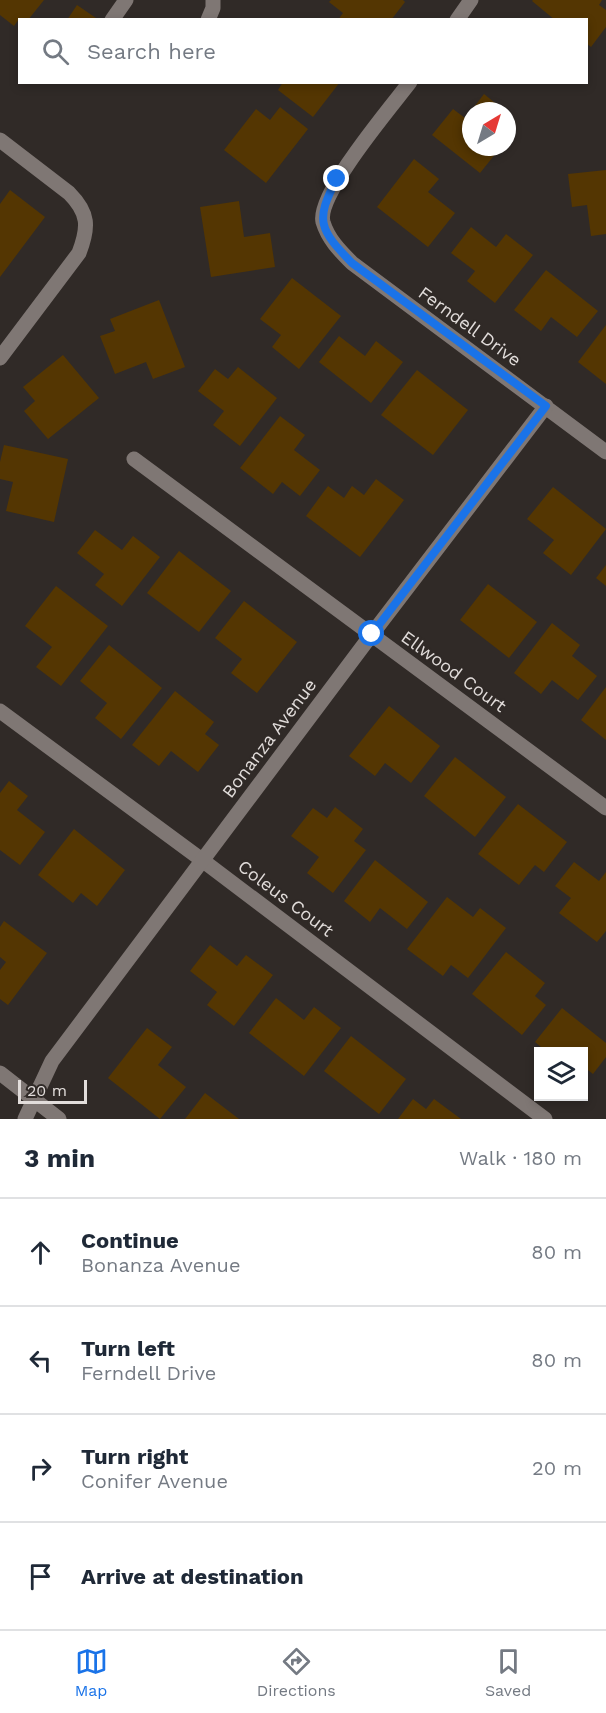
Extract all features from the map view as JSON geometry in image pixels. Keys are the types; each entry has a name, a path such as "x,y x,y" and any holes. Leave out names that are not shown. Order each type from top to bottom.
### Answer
{"street":[{"path":"113,18 126,0"},
{"path":"209,18 213,8 213,0"},
{"path":"458,18 471,0"},
{"name":"Ferndell Drive","path":"408,84 337,179 325,202 322,220 331,241 352,263 606,452"},
{"path":"0,140 69,193 78,202 86,218 85,236 79,253 0,358"},
{"name":"Bonanza Avenue","path":"25,1119 52,1061 546,406"},
{"name":"Ellwood Court","path":"134,459 606,807"},
{"name":"Coleus Court","path":"0,711 545,1119"},
{"path":"0,1073 59,1119"}],"building":[{"path":"0,0 44,0 30,18 18,18 14,26 0,15"},
{"path":"331,0 403,0 405,2 393,18 339,18 343,13 329,2"},
{"path":"602,0 599,5 606,10 606,27 591,47 588,45 588,18 553,18 532,1"},
{"path":"77,5 96,18 68,18"},
{"path":"282,84 338,84 313,117 278,90"},
{"path":"484,94 494,102 478,102"},
{"path":"280,107 308,129 266,183 224,150 256,109 270,120"},
{"path":"453,109 462,116 462,156 494,156 480,173 432,135"},
{"path":"414,159 439,179 428,192 455,213 428,247 377,207"},
{"path":"606,170 606,234 591,236 587,205 572,207 568,174"},
{"path":"10,190 45,217 0,277 0,204"},
{"path":"239,201 244,237 270,233 275,267 211,277 200,207"},
{"path":"471,227 496,247 506,234 533,255 495,303 467,281 475,271 451,253"},
{"path":"546,270 598,311 577,337 551,317 541,331 514,310"},
{"path":"292,278 341,316 299,369 272,347 281,335 260,319"},
{"path":"159,300 185,367 153,379 146,362 115,374 100,336 115,331 110,319"},
{"path":"606,325 606,384 578,362"},
{"path":"339,336 365,356 376,341 403,362 371,403 319,362"},
{"path":"63,355 99,398 48,439 24,411 35,401 23,387"},
{"path":"238,367 277,398 240,446 213,425 224,411 198,391 215,369 228,379"},
{"path":"417,370 468,410 433,455 381,415"},
{"path":"280,416 305,435 294,450 320,470 300,496 282,482 273,494 240,468"},
{"path":"4,445 68,459 54,522 6,511 13,482 0,479 0,462"},
{"path":"376,479 404,500 360,557 306,516 328,486 344,498 352,486 364,495"},
{"path":"553,487 606,529 571,575 543,553 554,540 527,519"},
{"path":"95,530 122,550 133,536 160,557 122,606 95,585 104,574 77,553"},
{"path":"179,551 231,591 199,632 147,593"},
{"path":"606,565 606,586 596,578"},
{"path":"488,584 537,622 509,658 460,620"},
{"path":"56,586 108,626 61,686 36,667 52,647 25,626"},
{"path":"244,601 297,642 257,693 231,673 242,659 215,638"},
{"path":"552,623 580,645 572,656 597,676 578,700 552,680 541,694 514,673"},
{"path":"109,645 162,688 121,739 95,718 107,703 80,681"},
{"path":"606,687 606,740 581,720"},
{"path":"175,691 214,722 205,734 219,745 198,772 171,751 159,766 132,745"},
{"path":"389,706 440,746 411,783 385,763 375,776 349,756"},
{"path":"455,757 506,797 475,837 424,796"},
{"path":"9,781 28,796 17,810 45,832 20,865 0,850 0,793"},
{"path":"518,804 567,842 544,872 535,865 519,885 478,854"},
{"path":"335,807 363,829 354,841 366,850 333,893 307,873 319,857 291,836 313,808 327,818"},
{"path":"74,829 125,870 97,906 81,893 73,903 38,875"},
{"path":"375,860 428,902 407,929 380,908 370,922 344,901"},
{"path":"574,862 599,881 606,872 606,931 597,942 559,913 571,898 555,886"},
{"path":"447,897 473,917 480,908 506,928 468,978 451,965 443,976 407,949"},
{"path":"4,921 47,953 8,1005 0,999 0,970 6,962 0,957 0,927"},
{"path":"210,945 237,966 246,955 273,975 234,1026 207,1005 217,992 190,971"},
{"path":"506,952 545,983 535,996 546,1005 522,1035 472,994"},
{"path":"276,998 304,1020 314,1007 341,1028 304,1076 249,1033"},
{"path":"562,1008 606,1043 606,1057 593,1074 588,1070 588,1047 541,1047 535,1042"},
{"path":"147,1028 172,1047 158,1065 186,1087 160,1119 108,1078"},
{"path":"351,1036 406,1079 379,1114 324,1071"},
{"path":"205,1093 239,1119 185,1119"},
{"path":"413,1099 426,1109 434,1099 461,1119 398,1119"}],"route":[{"path":"337,179 325,202 322,220 331,241 352,263 546,406 372,634"}]}
